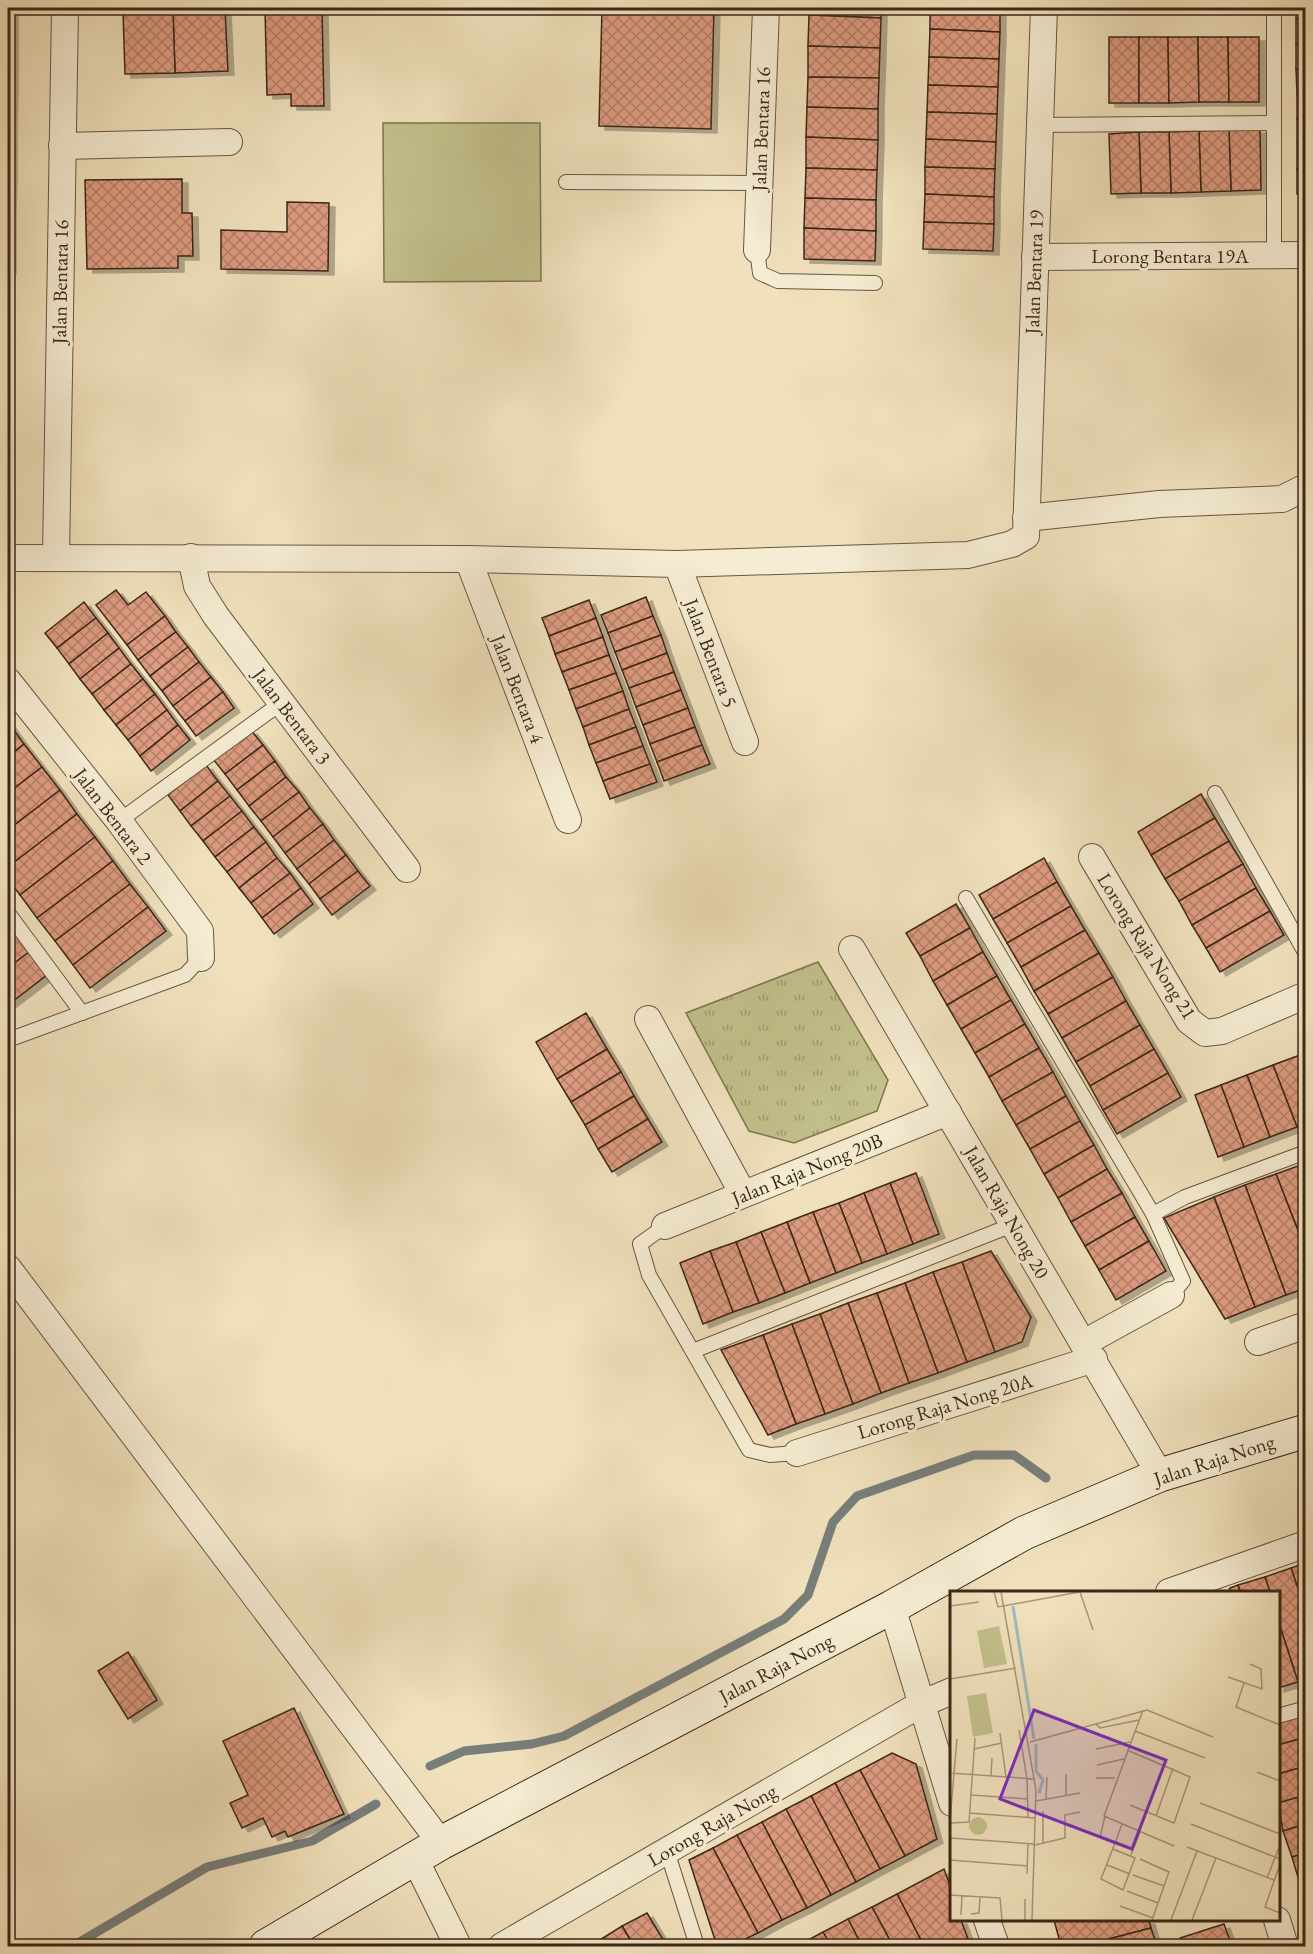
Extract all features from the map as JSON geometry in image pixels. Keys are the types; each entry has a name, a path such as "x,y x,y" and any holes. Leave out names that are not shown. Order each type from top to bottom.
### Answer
{"main road":[{"name":"Jalan Raja Nong","path":"266,1947 428,1850 892,1607 1024,1533 1160,1475 1305,1431"}],"street":[{"name":"Jalan Bentara 16","path":"56,557 65,8"},
{"name":"Jalan Bentara 16","path":"757,250 766,8"},
{"name":"Jalan Bentara 19","path":"1026,527 1044,8"},
{"path":"62,146 229,142"},
{"name":"Lorong Bentara 19A","path":"1035,257 1305,255"},
{"path":"8,558 468,559 677,564 968,555 1012,544 1026,527 1159,504 1282,498 1305,487"},
{"name":"Jalan Bentara 3","path":"191,557 197,586 216,616 407,869"},
{"name":"Jalan Bentara 4","path":"468,559 568,820"},
{"name":"Jalan Bentara 5","path":"677,564 746,742"},
{"name":"Jalan Bentara 2","path":"8,681 119,821 200,931 201,958"},
{"name":"Lorong Raja Nong 21","path":"1092,857 1189,1022 1206,1033 1222,1031 1305,995"},
{"name":"Jalan Raja Nong 20","path":"852,949 1160,1475"},
{"path":"648,1019 743,1194"},
{"name":"Jalan Raja Nong 20B","path":"665,1226 948,1112"},
{"path":"8,1268 428,1850 458,1947"},
{"name":"Lorong Raja Nong 20A","path":"797,1453 1089,1351 1170,1295"},
{"path":"1258,1342 1305,1325"},
{"path":"1176,1591 1305,1544"},
{"path":"892,1607 950,1800"},
{"name":"Lorong Raja Nong","path":"502,1947 921,1704 950,1691"},
{"path":"987,1921 996,1947"},
{"path":"1277,1921 1285,1947"}],"lane":[{"path":"1274,8 1274,255"},
{"path":"1040,125 1274,123"},
{"path":"566,183 760,183"},
{"path":"757,250 760,273 778,281 875,284"},
{"path":"119,821 281,703"},
{"path":"1215,793 1305,954"},
{"path":"966,897 1153,1214 1183,1281 1170,1295"},
{"path":"8,913 82,1013"},
{"path":"8,1040 185,975 201,958"},
{"path":"1153,1214 1185,1197 1305,1152"},
{"path":"693,1351 1015,1224"},
{"path":"665,1226 640,1244 649,1275 749,1450 770,1455 797,1453"},
{"path":"1280,1715 1305,1708"},
{"path":"667,1851 697,1947"}],"green space":[{"path":"383,123 540,123 541,281 384,282"},
{"path":"818,962 888,1080 877,1111 794,1143 749,1131 686,1013"}],"building":[{"path":"8,8 12,8 12,26 8,26"},
{"path":"322,8 324,106 291,106 291,94 267,95 265,9"},
{"path":"602,8 714,8 711,129 599,126"},
{"path":"809,8 881,8 881,18 809,15"},
{"path":"930,8 1000,8 1000,32 930,29"},
{"path":"1296,8 1306,8 1306,19 1296,19"},
{"path":"225,9 228,71 175,73 173,10"},
{"path":"173,10 175,73 125,74 123,12"},
{"path":"809,15 881,18 880,48 808,46"},
{"path":"1296,19 1306,19 1306,44 1296,44"},
{"path":"8,26 12,26 12,57 8,56"},
{"path":"930,29 1000,32 999,59 929,57"},
{"path":"1109,37 1139,37 1139,103 1109,103"},
{"path":"1139,37 1168,37 1169,103 1139,103"},
{"path":"1168,37 1198,37 1199,102 1169,103"},
{"path":"1198,37 1228,37 1229,102 1199,102"},
{"path":"1228,37 1259,37 1259,102 1229,102"},
{"path":"1296,44 1306,44 1306,69 1296,69"},
{"path":"808,46 880,48 879,78 808,77"},
{"path":"8,56 12,57 12,87 8,87"},
{"path":"929,57 999,59 998,87 928,85"},
{"path":"1296,69 1306,69 1306,94 1297,94"},
{"path":"808,77 879,78 878,109 807,107"},
{"path":"928,85 998,87 997,114 927,112"},
{"path":"8,87 12,87 11,118 8,117"},
{"path":"1297,94 1306,94 1306,119 1297,119"},
{"path":"807,107 878,109 878,140 806,137"},
{"path":"927,112 997,114 996,142 926,139"},
{"path":"8,117 11,118 11,148 8,148"},
{"path":"1297,119 1306,119 1306,144 1297,144"},
{"path":"1260,129 1261,190 1231,191 1229,130"},
{"path":"1229,130 1231,191 1201,192 1199,131"},
{"path":"1199,131 1201,192 1171,193 1169,132"},
{"path":"1139,132 1169,132 1171,193 1141,193"},
{"path":"1139,132 1141,193 1111,194 1109,134"},
{"path":"806,137 878,140 877,170 806,168"},
{"path":"926,139 996,142 995,169 925,167"},
{"path":"1297,144 1306,144 1306,169 1297,169"},
{"path":"8,148 11,148 11,178 8,178"},
{"path":"925,167 995,169 994,197 925,194"},
{"path":"806,168 877,170 876,200 805,198"},
{"path":"1297,169 1306,169 1306,194 1297,194"},
{"path":"8,178 11,178 10,209 8,209"},
{"path":"182,179 182,213 192,213 193,256 178,256 178,268 87,269 85,180"},
{"path":"925,194 994,197 994,224 924,222"},
{"path":"805,198 876,200 876,231 804,228"},
{"path":"287,202 329,203 328,271 221,269 221,230 287,232"},
{"path":"8,209 10,209 10,239 8,239"},
{"path":"924,222 994,224 993,251 923,249"},
{"path":"804,228 876,231 875,261 804,259"},
{"path":"8,239 10,239 10,270 8,270"},
{"path":"116,590 128,605 146,592 165,616 127,645 96,605"},
{"path":"646,597 653,616 608,633 601,615"},
{"path":"589,600 596,618 549,636 542,618"},
{"path":"84,602 96,618 57,648 45,633"},
{"path":"165,616 176,632 138,660 127,645"},
{"path":"653,616 661,635 615,652 608,633"},
{"path":"96,618 108,633 69,664 57,648"},
{"path":"596,618 603,637 555,654 549,636"},
{"path":"176,632 188,647 150,676 138,660"},
{"path":"108,633 119,648 80,679 69,664"},
{"path":"661,635 667,653 622,670 615,652"},
{"path":"603,637 609,655 562,672 555,654"},
{"path":"188,647 199,662 162,691 150,676"},
{"path":"119,648 131,664 92,694 80,679"},
{"path":"667,653 674,672 629,688 622,670"},
{"path":"609,655 616,673 569,690 562,672"},
{"path":"199,662 211,677 173,706 162,691"},
{"path":"131,664 143,679 104,710 92,694"},
{"path":"674,672 681,690 636,707 629,688"},
{"path":"616,673 623,691 576,709 569,690"},
{"path":"211,677 223,692 185,721 173,706"},
{"path":"143,679 155,694 116,725 104,710"},
{"path":"681,690 688,708 643,725 636,707"},
{"path":"623,691 629,709 583,727 576,709"},
{"path":"223,692 234,708 196,736 185,721"},
{"path":"155,694 167,710 128,740 116,725"},
{"path":"688,708 695,727 650,744 643,725"},
{"path":"629,709 636,727 589,745 583,727"},
{"path":"167,710 178,725 140,756 128,740"},
{"path":"8,722 24,744 8,757"},
{"path":"178,725 190,740 151,771 140,756"},
{"path":"636,727 643,746 596,763 589,745"},
{"path":"695,727 702,745 657,762 650,744"},
{"path":"251,730 263,745 225,774 213,759"},
{"path":"24,744 42,767 8,793 8,757"},
{"path":"263,745 275,761 237,790 225,774"},
{"path":"702,745 710,764 664,781 657,762"},
{"path":"643,746 650,764 603,781 596,763"},
{"path":"275,761 286,777 249,806 237,790"},
{"path":"650,764 657,782 610,799 603,781"},
{"path":"206,765 218,781 180,811 168,795"},
{"path":"42,767 60,790 8,830 8,793"},
{"path":"286,777 299,792 261,821 249,806"},
{"path":"218,781 230,796 191,826 180,811"},
{"path":"60,790 77,814 8,867 8,830"},
{"path":"299,792 310,808 273,837 261,821"},
{"path":"1201,794 1215,818 1151,855 1138,832"},
{"path":"230,796 242,811 203,841 191,826"},
{"path":"310,808 323,824 285,853 273,837"},
{"path":"242,811 254,827 215,857 203,841"},
{"path":"77,814 95,837 20,895 8,879 8,867"},
{"path":"1215,818 1229,841 1165,879 1151,855"},
{"path":"323,824 334,840 297,869 285,853"},
{"path":"254,827 266,842 227,872 215,857"},
{"path":"95,837 113,861 37,918 20,895"},
{"path":"334,840 346,855 309,884 297,869"},
{"path":"1229,841 1243,864 1179,901 1165,879"},
{"path":"266,842 277,858 239,888 227,872"},
{"path":"346,855 358,871 320,899 309,884"},
{"path":"277,858 290,873 251,903 239,888"},
{"path":"1044,858 1057,882 993,919 979,895"},
{"path":"113,861 130,884 55,941 37,918"},
{"path":"1243,864 1256,888 1192,925 1179,901"},
{"path":"358,871 370,886 332,915 320,899"},
{"path":"290,873 301,888 262,918 251,903"},
{"path":"1057,882 1071,906 1007,943 993,919"},
{"path":"130,884 148,907 73,965 55,941"},
{"path":"301,888 313,904 274,934 262,918"},
{"path":"1256,888 1270,911 1206,948 1192,925"},
{"path":"956,904 970,928 920,956 906,933"},
{"path":"1071,906 1085,930 1021,967 1007,943"},
{"path":"148,907 166,931 90,988 73,965"},
{"path":"1270,911 1284,935 1220,972 1206,948"},
{"path":"11,928 29,952 8,968 8,931"},
{"path":"970,928 983,952 933,981 920,956"},
{"path":"1085,930 1099,953 1034,991 1021,967"},
{"path":"29,952 47,975 8,1005 8,968"},
{"path":"983,952 997,976 947,1005 933,981"},
{"path":"1099,953 1113,977 1048,1014 1034,991"},
{"path":"997,976 1011,1000 961,1029 947,1005"},
{"path":"1113,977 1126,1001 1062,1038 1048,1014"},
{"path":"1011,1000 1025,1024 975,1053 961,1029"},
{"path":"1126,1001 1140,1025 1076,1062 1062,1038"},
{"path":"586,1013 607,1049 557,1079 536,1042"},
{"path":"1025,1024 1039,1048 989,1077 975,1053"},
{"path":"1140,1025 1154,1049 1090,1086 1076,1062"},
{"path":"1039,1048 1053,1072 1002,1101 989,1077"},
{"path":"607,1049 621,1072 571,1102 557,1079"},
{"path":"1154,1049 1168,1073 1103,1110 1090,1086"},
{"path":"1306,1053 1306,1070 1300,1055"},
{"path":"1300,1055 1306,1070 1306,1124 1297,1127 1273,1065"},
{"path":"1273,1065 1297,1127 1270,1137 1247,1075"},
{"path":"621,1072 634,1096 585,1125 571,1102"},
{"path":"1053,1072 1066,1096 1016,1125 1002,1101"},
{"path":"1168,1073 1181,1097 1117,1134 1103,1110"},
{"path":"1247,1075 1270,1137 1244,1147 1221,1085"},
{"path":"1221,1085 1244,1147 1218,1157 1195,1095"},
{"path":"634,1096 648,1119 598,1149 585,1125"},
{"path":"1066,1096 1080,1121 1030,1149 1016,1125"},
{"path":"648,1119 662,1142 612,1172 598,1149"},
{"path":"1080,1121 1094,1145 1044,1174 1030,1149"},
{"path":"1094,1145 1107,1169 1058,1198 1044,1174"},
{"path":"1306,1163 1306,1251 1276,1174"},
{"path":"1107,1169 1122,1193 1071,1222 1058,1198"},
{"path":"916,1173 939,1234 913,1244 890,1183"},
{"path":"1276,1174 1306,1251 1306,1288 1286,1295 1245,1185"},
{"path":"890,1183 913,1244 887,1254 864,1193"},
{"path":"1245,1185 1286,1295 1255,1307 1214,1197"},
{"path":"864,1193 887,1254 862,1263 839,1203"},
{"path":"1122,1193 1135,1217 1085,1246 1071,1222"},
{"path":"1214,1197 1255,1307 1225,1319 1164,1218"},
{"path":"839,1203 862,1263 836,1273 813,1212"},
{"path":"813,1212 836,1273 810,1283 787,1222"},
{"path":"1135,1217 1149,1241 1099,1270 1085,1246"},
{"path":"787,1222 810,1283 785,1293 761,1232"},
{"path":"761,1232 785,1293 759,1303 736,1242"},
{"path":"1149,1241 1166,1271 1116,1300 1099,1270"},
{"path":"736,1242 759,1303 733,1312 710,1251"},
{"path":"710,1251 733,1312 703,1324 680,1263"},
{"path":"991,1251 1031,1317 1022,1342 995,1352 962,1262"},
{"path":"962,1262 995,1352 967,1362 933,1272"},
{"path":"933,1272 967,1362 938,1373 905,1283"},
{"path":"905,1283 938,1373 909,1383 877,1293"},
{"path":"877,1293 909,1383 881,1393 848,1303"},
{"path":"848,1303 881,1393 853,1404 820,1314"},
{"path":"820,1314 853,1404 825,1414 792,1324"},
{"path":"792,1324 825,1414 796,1424 763,1335"},
{"path":"763,1335 796,1424 768,1435 721,1350"},
{"path":"1306,1563 1306,1612 1291,1568"},
{"path":"1291,1568 1306,1612 1306,1679 1298,1682 1280,1626 1280,1591 1270,1591 1265,1577"},
{"path":"1265,1577 1270,1591 1240,1591 1238,1585"},
{"path":"1238,1585 1240,1591 1228,1591"},
{"path":"1280,1626 1298,1682 1280,1687"},
{"path":"128,1652 157,1700 128,1719 98,1671"},
{"path":"1306,1707 1306,1737 1280,1744 1280,1715"},
{"path":"294,1708 344,1814 288,1837 285,1831 272,1837 263,1818 242,1828 230,1803 248,1795 223,1741"},
{"path":"1306,1737 1306,1766 1280,1773 1280,1744"},
{"path":"892,1753 916,1764 937,1839 905,1856 860,1770"},
{"path":"1306,1766 1306,1795 1280,1802 1280,1773"},
{"path":"860,1770 905,1856 880,1869 835,1783"},
{"path":"835,1783 880,1869 856,1882 811,1796"},
{"path":"1306,1795 1306,1824 1283,1831 1280,1802"},
{"path":"811,1796 856,1882 831,1895 786,1809"},
{"path":"786,1809 831,1895 807,1908 762,1822"},
{"path":"762,1822 807,1908 782,1920 737,1835"},
{"path":"1306,1824 1306,1853 1292,1857 1283,1831"},
{"path":"737,1835 782,1920 758,1933 713,1848"},
{"path":"713,1848 758,1933 731,1946 717,1946 689,1860"},
{"path":"1306,1853 1306,1882 1300,1884 1292,1857"},
{"path":"944,1869 950,1886 950,1921 961,1921 968,1939 965,1946 924,1946 897,1894"},
{"path":"1306,1882 1306,1902 1300,1884"},
{"path":"897,1894 924,1946 893,1946 872,1907"},
{"path":"872,1907 893,1946 862,1946 848,1919"},
{"path":"647,1913 667,1946 634,1946 622,1926"},
{"path":"848,1919 862,1946 831,1946 823,1932"},
{"path":"1054,1921 1149,1921 1151,1928 1082,1946 1061,1946"},
{"path":"1224,1924 1232,1946 1182,1946 1180,1938"},
{"path":"622,1926 634,1946 601,1946 598,1941"},
{"path":"1151,1928 1157,1946 1082,1946"},
{"path":"823,1932 831,1946 799,1945"},
{"path":"598,1941 601,1946 587,1946"}],"waterway":[{"path":"430,1766 464,1751 532,1744 564,1736 784,1619 808,1595 833,1522 857,1496 974,1455 1014,1455 1046,1478"},
{"path":"73,1946 207,1867 312,1841 376,1804"}]}
